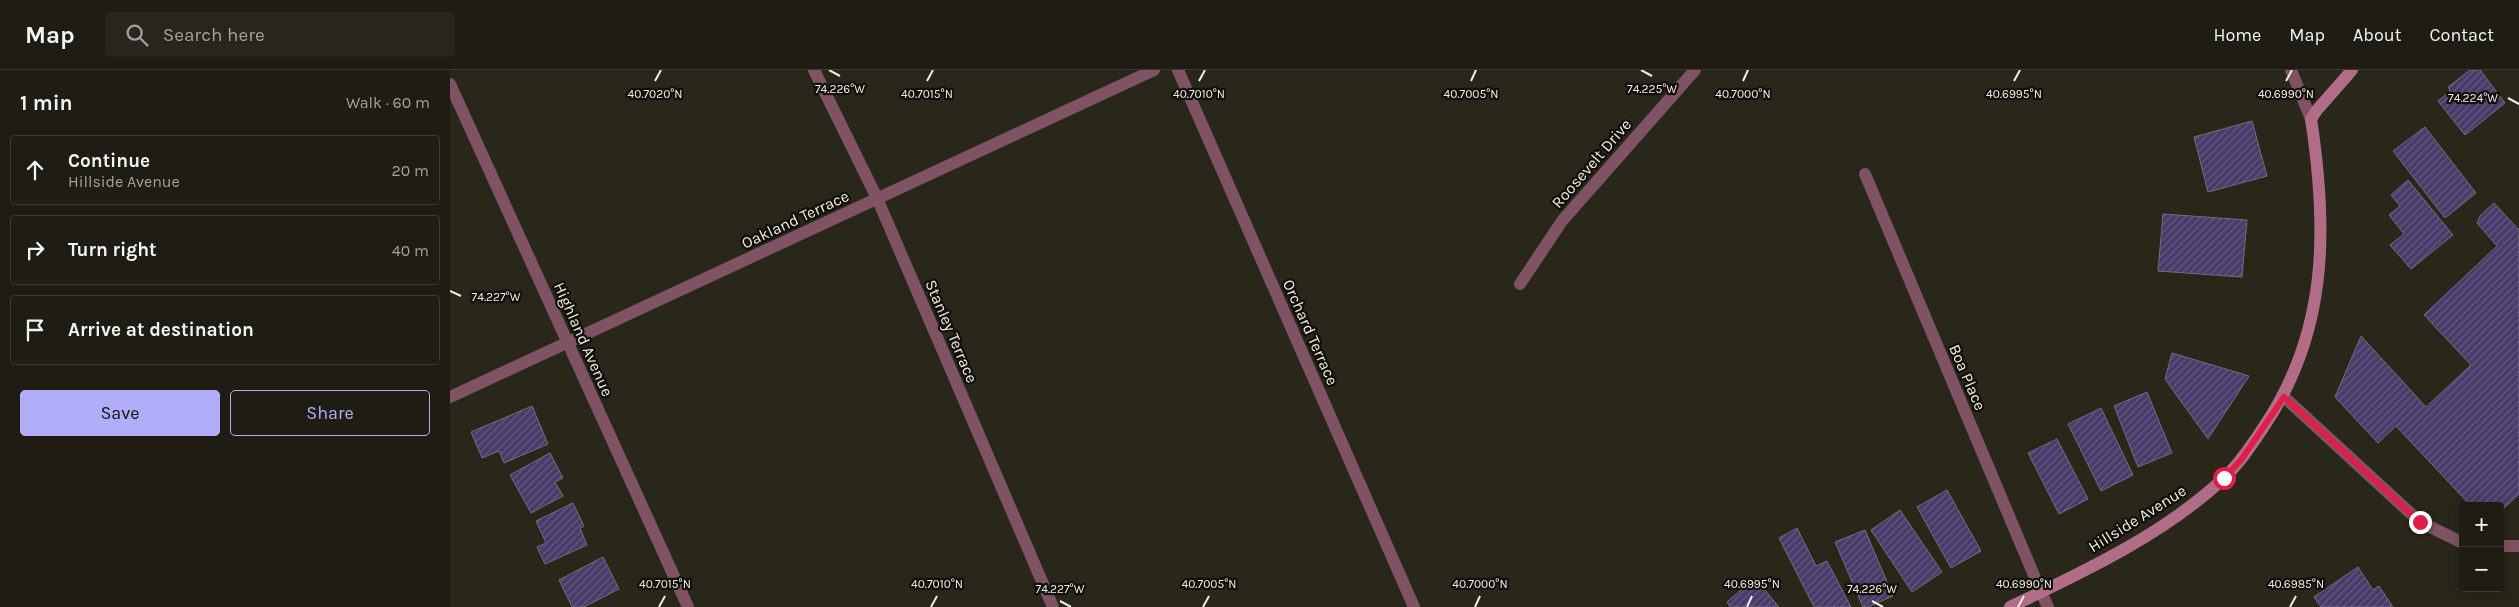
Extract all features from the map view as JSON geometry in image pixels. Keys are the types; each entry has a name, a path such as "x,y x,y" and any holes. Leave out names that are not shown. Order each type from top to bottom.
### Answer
{"main road":[{"path":"2311,120 2317,110 2352,70"},
{"name":"Hillside Avenue","path":"2010,607 2129,545 2204,494 2241,460 2284,397 2306,344 2320,274 2321,226 2311,120"}],"street":[{"name":"Stanley Terrace","path":"814,70 877,198 1053,607"},
{"name":"Oakland Terrace","path":"450,397 1154,70"},
{"name":"Orchard Terrace","path":"1178,70 1414,607"},
{"name":"Roosevelt Drive","path":"1520,284 1562,221 1695,70"},
{"path":"2291,70 2311,120"},
{"name":"Highland Avenue","path":"450,84 688,607"},
{"name":"Boa Place","path":"1866,174 2048,607"},
{"path":"2284,397 2420,522 2459,541"},
{"path":"2504,546 2519,546"}],"building":[{"path":"2470,70 2480,70 2505,103 2465,135 2438,101 2450,91 2448,87"},
{"path":"2252,121 2267,176 2208,192 2194,137"},
{"path":"2425,127 2476,193 2445,218 2393,151"},
{"path":"2408,180 2453,235 2411,269 2390,245 2404,234 2389,215 2400,206 2391,195"},
{"path":"2494,203 2519,230 2519,494 2504,508 2504,502 2467,502 2396,426 2378,443 2335,397 2361,336 2426,407 2471,365 2424,315 2497,246 2477,223 2480,216"},
{"path":"2163,214 2247,220 2242,277 2158,271"},
{"path":"2172,353 2249,376 2208,439 2165,379"},
{"path":"2147,392 2172,453 2138,467 2114,406"},
{"path":"532,406 548,444 504,463 499,451 482,458 471,432"},
{"path":"2101,408 2133,475 2101,491 2068,424"},
{"path":"2057,439 2088,499 2059,514 2028,453"},
{"path":"550,453 563,478 555,482 563,496 531,513 510,475"},
{"path":"1947,490 1981,551 1951,568 1917,507"},
{"path":"573,503 584,526 580,528 587,545 545,564 537,547 546,543 536,521"},
{"path":"1900,510 1942,572 1912,592 1871,530"},
{"path":"1797,528 1816,566 1827,561 1851,607 1814,607 1779,538"},
{"path":"1865,530 1893,596 1868,607 1863,607 1835,542"},
{"path":"603,557 619,589 584,607 572,607 559,580"},
{"path":"2358,567 2373,590 2379,586 2393,607 2321,607 2314,597"},
{"path":"1755,578 1779,607 1730,607 1727,602"}],"route":[{"path":"2224,478 2241,460 2284,397 2420,522"}]}
